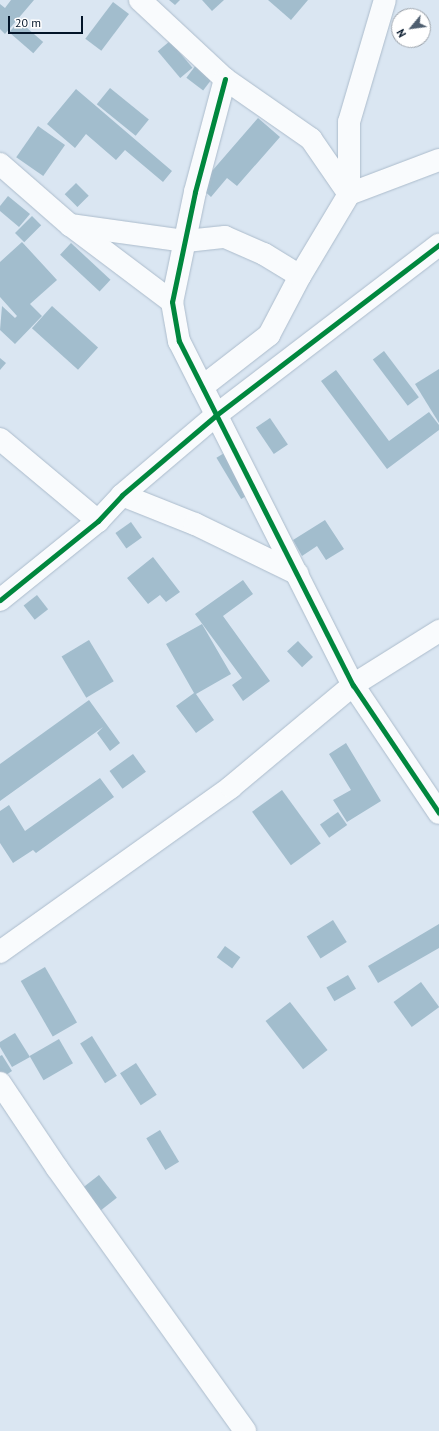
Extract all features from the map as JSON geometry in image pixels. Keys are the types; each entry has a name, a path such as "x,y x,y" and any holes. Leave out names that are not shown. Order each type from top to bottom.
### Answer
{"street":[{"path":"140,0 225,79 311,139 349,194"},
{"path":"202,387 269,335 300,276 349,194 349,122 385,0"},
{"path":"225,79 195,192 186,241 172,302 180,341 215,416 298,574 353,686 439,813"},
{"path":"349,194 439,160"},
{"path":"0,164 70,225 172,302"},
{"path":"70,225 186,241 225,237 264,254 300,276"},
{"path":"0,600 98,521 122,495 215,416 439,245"},
{"path":"0,439 98,521"},
{"path":"122,495 195,524 298,574"},
{"path":"0,952 231,786 353,686 439,631"},
{"path":"0,1083 57,1168 245,1431"}],"building":[{"path":"11,0 34,0 5,34 0,29 0,4 5,8"},
{"path":"169,0 180,0 175,5"},
{"path":"202,0 224,0 212,11"},
{"path":"268,0 308,0 291,20"},
{"path":"113,2 129,14 101,51 85,39"},
{"path":"19,21 43,42 33,53 9,32"},
{"path":"170,41 192,68 180,78 158,51"},
{"path":"196,65 213,78 203,90 186,78"},
{"path":"110,88 149,119 136,136 97,104"},
{"path":"76,89 172,171 163,182 125,150 116,160 86,134 75,148 47,124"},
{"path":"258,118 280,137 237,186 227,178 211,197 199,186"},
{"path":"38,126 65,145 43,176 16,157"},
{"path":"76,183 89,196 77,207 65,194"},
{"path":"8,196 30,214 19,227 0,211 0,206"},
{"path":"32,216 41,225 24,242 15,233"},
{"path":"22,242 57,280 30,304 42,316 15,344 0,330 2,306 15,318 17,316 0,297 0,262"},
{"path":"71,243 110,280 100,292 60,255"},
{"path":"52,306 98,347 78,370 32,328"},
{"path":"384,351 419,397 408,406 373,359"},
{"path":"0,358 6,363 0,370"},
{"path":"439,369 439,423 415,384"},
{"path":"336,370 389,441 429,412 439,425 439,430 387,469 321,381"},
{"path":"270,418 288,445 274,454 256,428"},
{"path":"231,449 256,490 241,499 216,458"},
{"path":"325,520 344,549 326,560 317,546 302,556 293,540"},
{"path":"131,522 142,538 126,548 115,533"},
{"path":"153,557 180,592 166,602 160,595 148,604 127,578"},
{"path":"243,580 253,594 223,616 270,681 243,701 232,685 242,678 195,614"},
{"path":"37,595 48,609 35,620 24,605"},
{"path":"202,624 231,674 196,694 214,720 196,733 176,706 194,693 166,644"},
{"path":"89,640 114,681 86,698 62,656"},
{"path":"298,641 313,657 302,667 287,651"},
{"path":"89,700 120,743 110,751 97,733 103,727 0,801 0,764"},
{"path":"346,743 381,801 347,822 333,800 351,790 329,754"},
{"path":"133,754 146,772 122,789 110,771"},
{"path":"100,778 114,797 36,853 33,850 13,863 0,843 0,811 9,805 25,831"},
{"path":"282,790 321,843 291,865 252,812"},
{"path":"338,812 347,825 329,838 320,825"},
{"path":"333,920 347,942 320,958 307,936"},
{"path":"439,924 439,948 378,983 368,966"},
{"path":"225,946 240,957 232,968 217,957"},
{"path":"45,967 77,1022 53,1036 21,981"},
{"path":"348,975 356,989 334,1001 326,988"},
{"path":"421,982 439,1007 412,1027 393,1002"},
{"path":"290,1002 328,1050 303,1069 266,1021"},
{"path":"15,1033 30,1057 12,1067 0,1047 0,1042"},
{"path":"92,1036 117,1076 105,1083 80,1043"},
{"path":"59,1039 73,1063 44,1080 30,1056"},
{"path":"2,1055 12,1071 0,1079 0,1056"},
{"path":"136,1063 157,1095 141,1105 120,1073"},
{"path":"160,1130 179,1162 165,1170 146,1138"},
{"path":"99,1175 117,1198 87,1221 69,1198"}],"cycle path":[{"path":"225,79 195,192 172,302 179,341 353,685 439,813"},
{"path":"0,600 98,521 122,495 215,416 439,245"}]}
